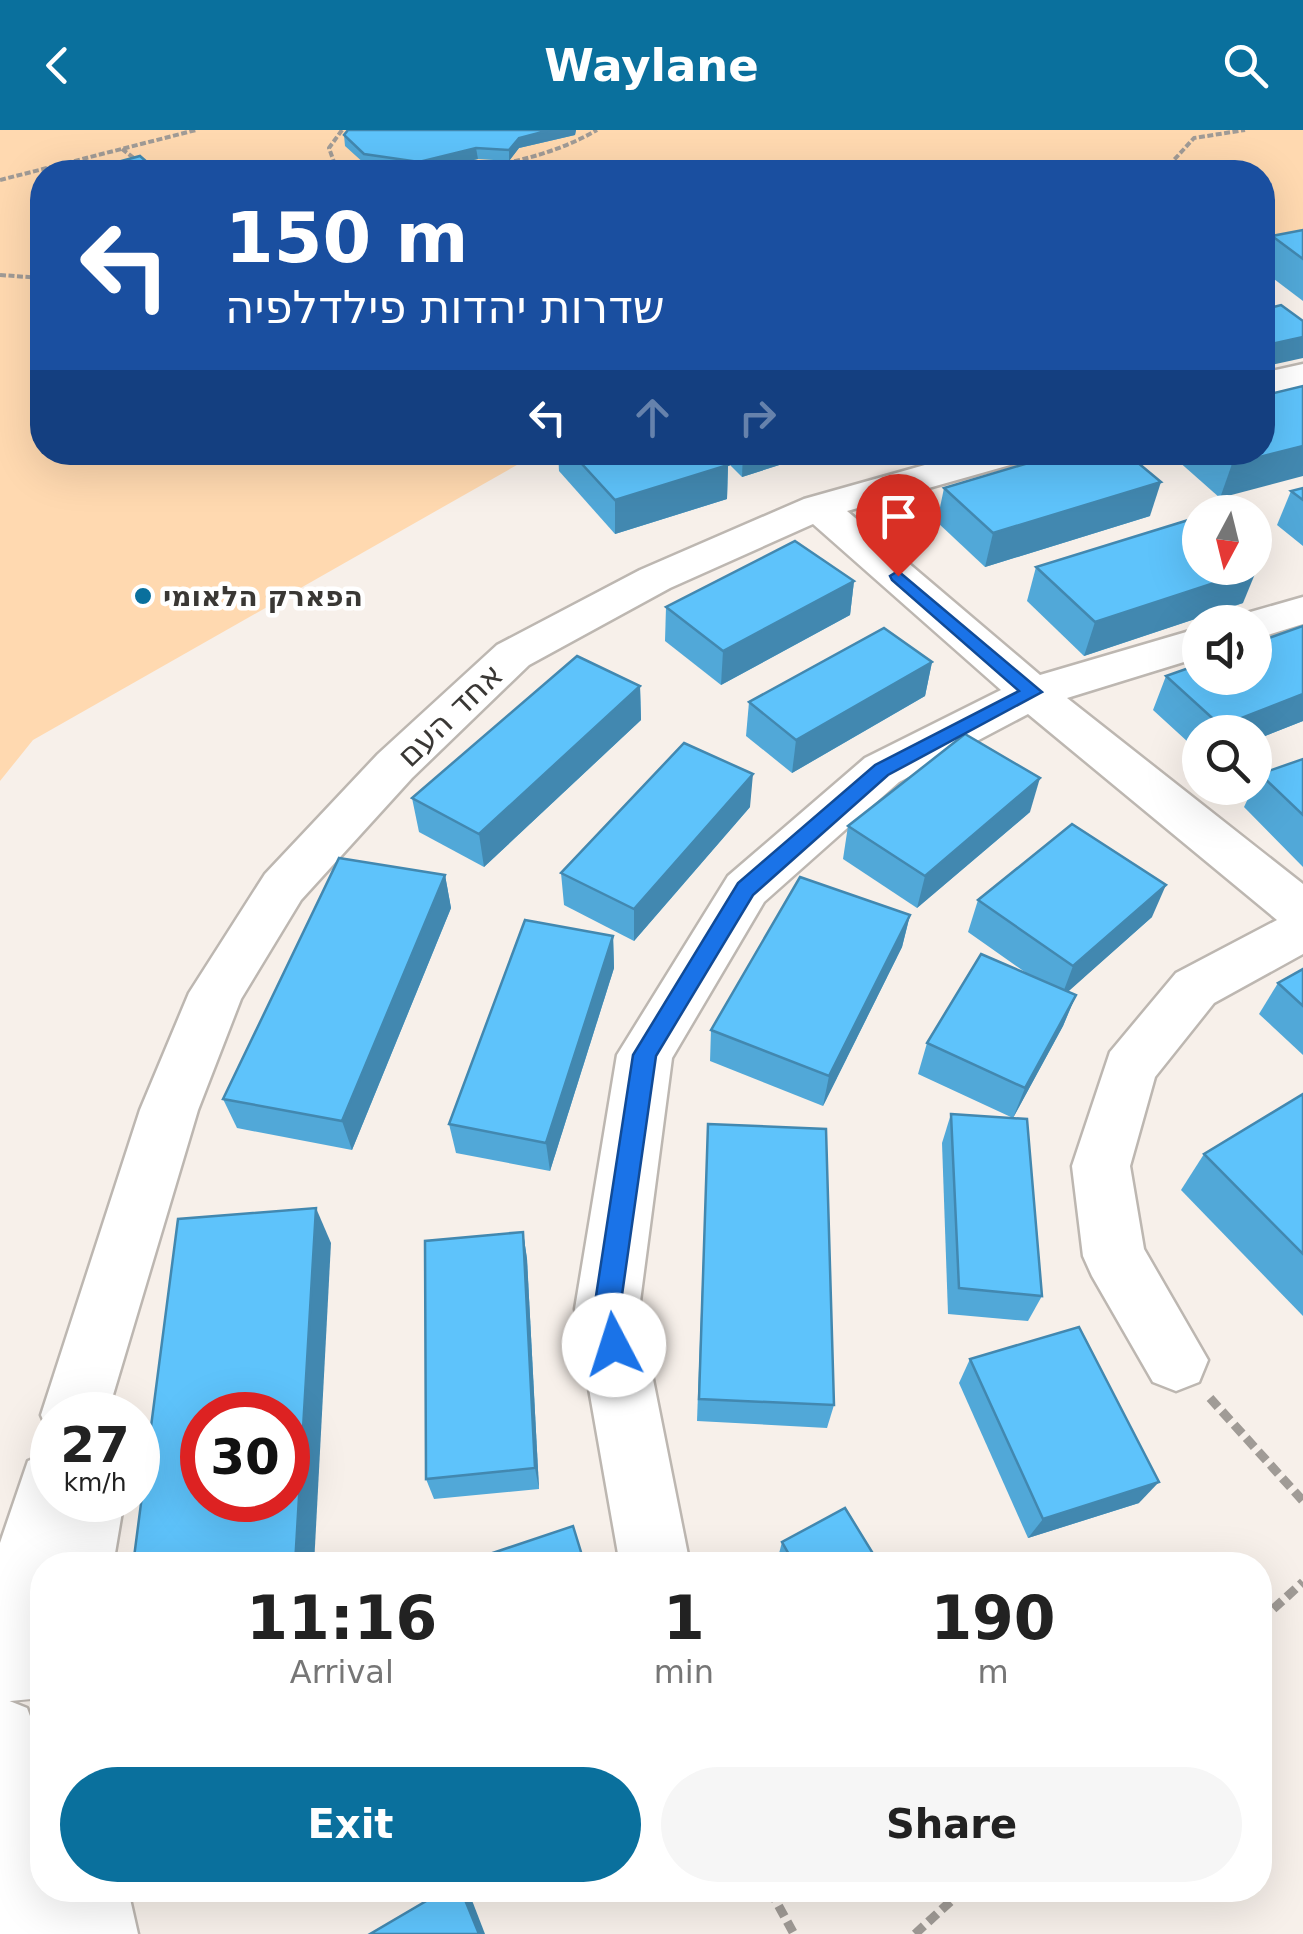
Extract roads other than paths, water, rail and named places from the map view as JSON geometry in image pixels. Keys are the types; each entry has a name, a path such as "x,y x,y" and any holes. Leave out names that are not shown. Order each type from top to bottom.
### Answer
{"street":[{"path":"1275,381 1303,375"},
{"path":"867,465 886,488"},
{"name":"אחד העם","path":"81,1392 168,1110 216,993 283,887 383,780 512,656 655,579 818,507 968,465"},
{"path":"818,507 1032,692 1303,912"},
{"path":"1272,620 1303,610"},
{"path":"653,1552 607,1309 645,1055 746,889 882,770 1032,692 1182,647"},
{"path":"1176,1360 1114,1256 1101,1166 1130,1068 1195,988 1303,930"},
{"name":"אחד העם","path":"108,1392 130,1243"},
{"path":"32,1552 41,1522"},
{"path":"80,1552 86,1522"},
{"path":"0,1662 30,1559"},
{"path":"0,1735 26,1934"},
{"path":"90,1902 97,1934"}],"lane":[{"path":"0,1683 30,1681"}],"place":[{"name":"הפארק הלאומי","path":"143,596"}]}
